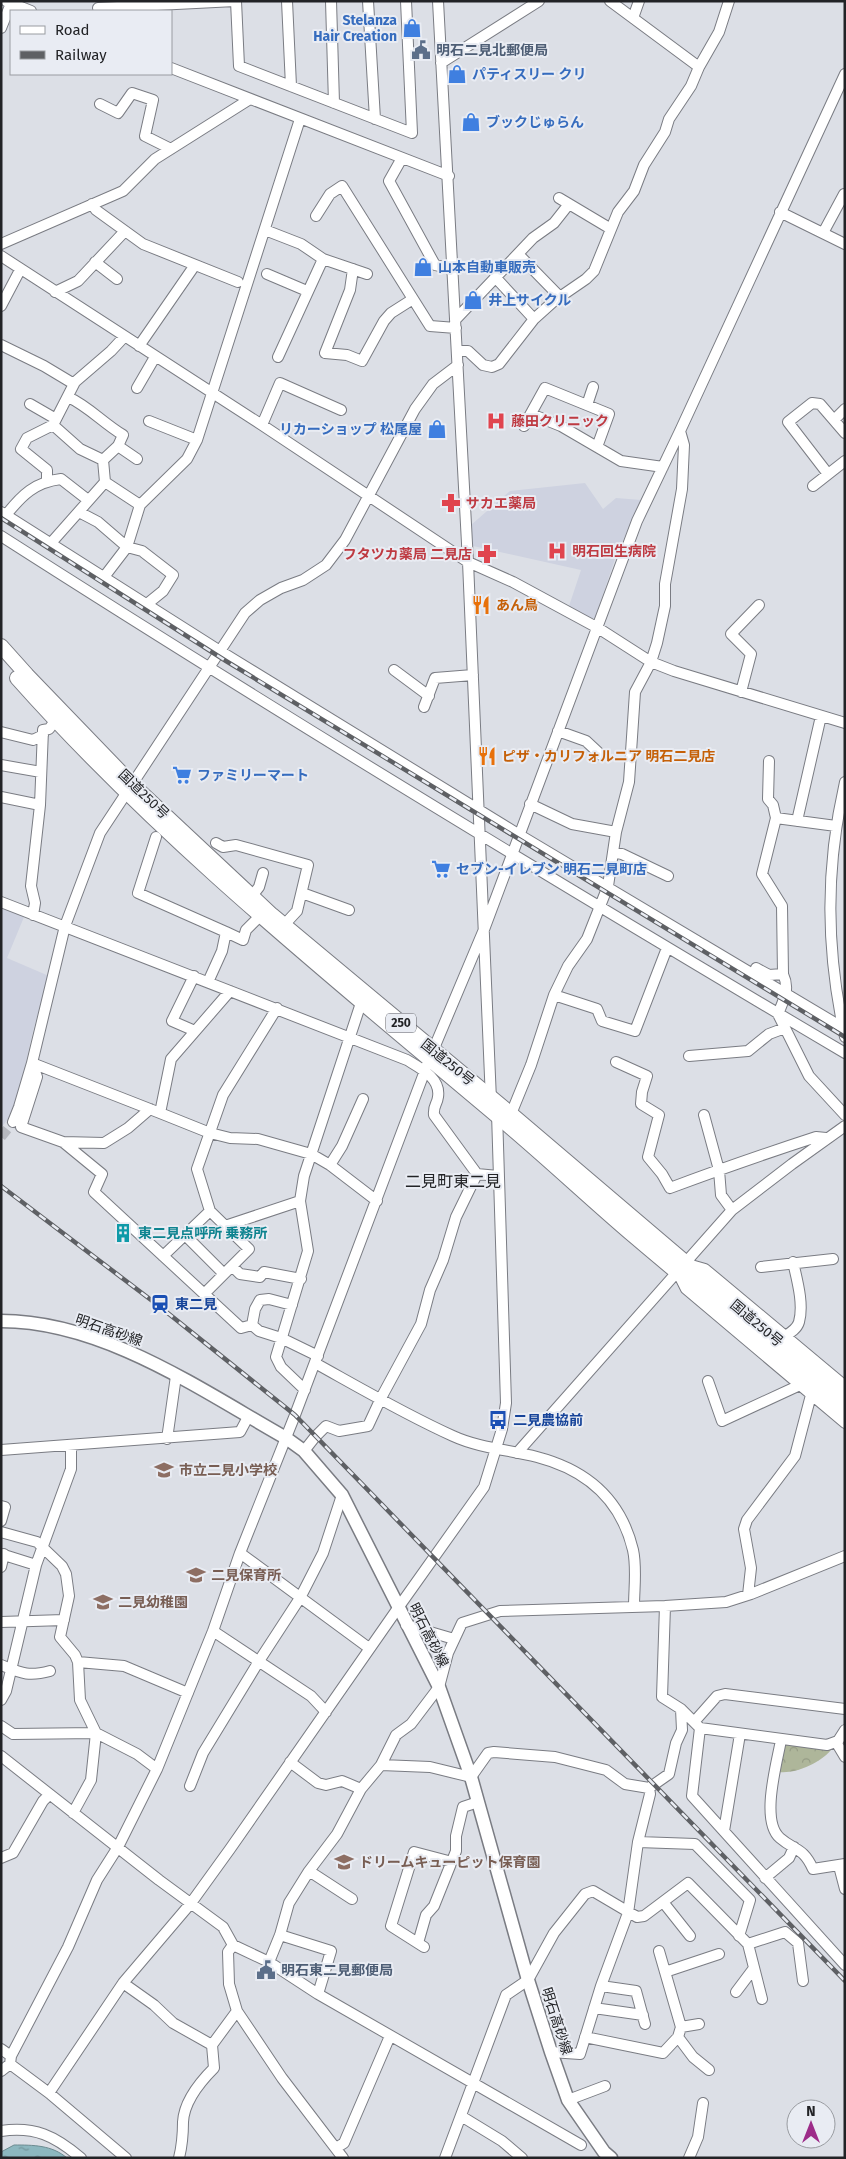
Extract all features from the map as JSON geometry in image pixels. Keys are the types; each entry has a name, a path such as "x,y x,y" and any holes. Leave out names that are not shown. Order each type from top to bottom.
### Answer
{"highway":[{"name":"国道250号","path":"1,646 129,789 259,917 429,1060 505,1115"},
{"name":"国道250号","path":"1,661 55,721 129,789 284,925 429,1060 489,1096 505,1115 636,1238 682,1268 811,1386 845,1411"},
{"name":"国道250号","path":"811,1386 845,1398"}],"main road":[{"name":"明石高砂線","path":"1,1321 51,1326 124,1348 286,1438 304,1451 342,1496 439,1687 471,1777 528,1980 568,2100 606,2156"}],"street":[{"path":"98,7 236,1 239,66 412,133 406,1"},
{"path":"287,1 291,86"},
{"path":"331,1 334,103"},
{"path":"368,1 375,118"},
{"path":"438,1 449,176 485,926 489,1096"},
{"path":"442,63 539,1"},
{"path":"610,1 699,67"},
{"path":"633,18 639,1"},
{"path":"457,351 468,351 483,365 492,367 499,364 534,319 594,271 618,212 634,191 644,165 665,132 669,119 691,86 699,67 719,32 729,1"},
{"path":"1,28 10,2 29,10"},
{"path":"172,68 449,176"},
{"path":"1,2072 10,2060 68,1947 97,1880 118,1847 157,1769 213,1631 240,1553 305,1390 429,1060 485,926 637,521 845,74"},
{"path":"100,104 118,112 132,93 153,100 145,136 171,149"},
{"path":"1,244 123,191 155,159 250,99"},
{"path":"104,577 127,547 140,505 187,459 197,440 300,119"},
{"path":"402,158 389,181 435,265 453,269"},
{"path":"316,216 330,194 342,186 430,326 456,323 495,277 534,238 554,223 570,204"},
{"path":"823,233 841,193"},
{"path":"560,198 611,229"},
{"path":"92,204 96,210 143,244 238,282"},
{"path":"780,212 845,244"},
{"path":"265,230 301,244 323,259 367,274"},
{"path":"55,292 78,281 125,231"},
{"path":"518,254 560,297"},
{"path":"1,256 154,357 262,425 468,562 513,582 598,628 651,662 674,671 845,723"},
{"path":"278,357 287,348 307,291 323,259"},
{"path":"95,262 116,279"},
{"path":"139,346 195,265"},
{"path":"353,269 350,290 325,353 347,355 362,361 384,321 391,313 412,299"},
{"path":"1,306 20,270"},
{"path":"267,274 307,291"},
{"path":"495,277 534,319"},
{"path":"47,480 47,470 21,449 27,438 55,422 74,384 88,369 112,351 124,337"},
{"path":"1,345 44,366 74,384"},
{"path":"137,388 154,357"},
{"path":"13,1122 32,1064 65,926 100,833 245,614 260,600 281,588 303,580 326,565 345,540 415,408 433,384 446,372 458,366"},
{"path":"262,425 280,383 341,410"},
{"path":"587,405 592,387"},
{"path":"524,426 545,388 609,414 597,447"},
{"path":"68,396 84,404 108,426 122,435 118,446 103,460"},
{"path":"828,474 788,422 812,403 820,404 845,433"},
{"path":"30,404 55,422 80,449 103,460"},
{"path":"834,420 845,408"},
{"path":"531,414 560,426 621,461 663,467"},
{"path":"149,422 197,440"},
{"path":"49,2093 123,1983 191,1903 484,1487 497,1448 506,1403 498,1176 505,1115 531,1065 554,995 568,966 587,939 608,886 616,832 628,782 635,692 651,662 665,606 665,584 682,489 684,445 680,431"},
{"path":"118,446 137,459"},
{"path":"51,543 105,482 103,460"},
{"path":"813,486 845,461"},
{"path":"88,500 61,479 47,480 36,485 4,513 220,650 518,834 608,886 844,1031"},
{"path":"105,482 140,505"},
{"path":"78,512 98,522 127,547 142,551 173,574 163,591 147,604"},
{"path":"1,536 208,668 480,835 845,1053"},
{"path":"742,692 751,654 731,634 759,605"},
{"path":"394,670 429,696"},
{"path":"424,707 435,678 473,675"},
{"path":"797,821 821,716"},
{"path":"33,915 35,903 31,886 40,805 42,735 43,730 49,729 55,721"},
{"path":"558,731 586,741 601,755"},
{"path":"1,732 33,740 42,735"},
{"path":"769,761 768,799 773,805 776,818 762,874 782,906 783,974 787,984 786,994 778,1014 809,1076 845,1115"},
{"path":"1,765 41,772"},
{"path":"844,1031 829,916 830,880 836,826 845,782"},
{"path":"1,797 40,805"},
{"path":"530,804 572,824 616,832"},
{"path":"776,818 836,826"},
{"path":"156,838 138,893 243,940 246,930 259,917"},
{"path":"216,843 223,846 236,845 308,865 297,910 284,925"},
{"path":"613,852 622,854 668,876"},
{"path":"252,896 259,887 263,873"},
{"path":"302,893 349,910"},
{"path":"1,902 350,1036 407,1060 429,1060"},
{"path":"208,982 222,951 226,932"},
{"path":"554,995 598,1009 602,1020 635,1031 667,948"},
{"path":"740,959 770,975 783,974"},
{"path":"194,976 172,1021 195,1031"},
{"path":"32,1064 37,1077 22,1128 63,1142 104,1143 155,1111 171,1059 230,990"},
{"path":"305,1390 281,1367 276,1357 280,1338 301,1279 308,1251 300,1201 304,1176 361,1003"},
{"path":"204,1294 249,1249 210,1211 198,1169 223,1095 277,1008"},
{"path":"688,1056 748,1051 768,1034 785,1028"},
{"path":"429,1060 436,1082 438,1097 433,1108 434,1115 477,1174 498,1176"},
{"path":"616,1062 647,1076 641,1104 659,1115 648,1157 662,1174 670,1188 734,1163 816,1137 826,1138"},
{"path":"32,1064 210,1133 230,1138 258,1139 311,1154 330,1165 377,1201"},
{"path":"330,1165 342,1146 363,1099"},
{"path":"704,1115 719,1170 720,1195 732,1210"},
{"path":"517,1453 732,1210 826,1138 845,1126"},
{"path":"63,1142 102,1174 94,1192 241,1328 252,1325"},
{"path":"304,1451 315,1436 326,1426 339,1431 368,1426 380,1398 421,1324 430,1290 443,1260 456,1217 477,1174"},
{"path":"225,1226 300,1201"},
{"path":"163,1256 210,1211"},
{"path":"186,1236 224,1274"},
{"path":"761,1267 834,1259"},
{"path":"785,1336 793,1331 799,1323 799,1295 793,1262"},
{"path":"232,1266 240,1274 260,1277 264,1272 301,1279"},
{"path":"682,1268 705,1269 845,1386"},
{"path":"252,1325 255,1309 260,1300 268,1299 292,1305"},
{"path":"252,1325 259,1331 280,1338 380,1398 454,1437 539,1458 576,1472 609,1498 622,1518 632,1549 635,1570 634,1607"},
{"path":"167,1439 176,1376"},
{"path":"708,1381 722,1421 811,1386"},
{"path":"811,1386 845,1423"},
{"path":"748,1595 751,1568 744,1529 747,1520 795,1456 811,1386"},
{"path":"1,1450 240,1432 248,1417"},
{"path":"1,1700 6,1667 23,1620 36,1565 71,1469 71,1445"},
{"path":"190,1786 204,1753 259,1660 300,1598 323,1553 342,1496"},
{"path":"1,1506 6,1508 1,1521"},
{"path":"1,1532 37,1542 62,1566 66,1574 68,1596 60,1637 75,1655 78,1662 80,1700 96,1733 91,1780 73,1814"},
{"path":"240,1553 369,1648"},
{"path":"1,1567 2,1554 36,1565"},
{"path":"269,1962 280,1935 289,1903 309,1871 338,1834 361,1789 381,1765 396,1735 411,1724 439,1687 454,1639 462,1623 500,1611 665,1606 726,1602 845,1556"},
{"path":"665,1606 662,1697 681,1709 697,1725 740,1734 827,1745 836,1742 845,1730"},
{"path":"1,1622 64,1620"},
{"path":"406,1625 454,1639"},
{"path":"213,1631 312,1696 326,1712"},
{"path":"78,1662 124,1666 188,1694"},
{"path":"6,1667 23,1674 35,1675 50,1671"},
{"path":"845,1709 725,1694 716,1696 697,1725 692,1796 845,1965"},
{"path":"381,1765 430,1767 471,1777 484,1757 494,1752 555,1757 606,1770 618,1781 649,1788 668,1774 676,1743 682,1730 681,1709"},
{"path":"1,1726 13,1734 96,1733 137,1754 157,1769"},
{"path":"724,1831 740,1734"},
{"path":"781,1740 769,1811 772,1826 776,1835 808,1856 813,1868 842,1865 845,1889"},
{"path":"836,1742 845,1756"},
{"path":"1,1756 73,1814 223,1926 233,1945 269,1962 318,1994 581,2145"},
{"path":"290,1762 318,1784 326,1785 342,1781 361,1789"},
{"path":"551,2052 580,2054 601,1986 628,1913 638,1842 650,1794 649,1788"},
{"path":"1,1858 13,1853 43,1801 49,1795"},
{"path":"452,1862 414,1852 392,1926 421,1945 426,1915 434,1906 452,1862 456,1851 456,1836 463,1808 478,1802"},
{"path":"638,1842 695,1844 750,1900 738,1936"},
{"path":"765,1878 792,1854 794,1847"},
{"path":"309,1871 352,1899"},
{"path":"445,2158 506,1994 528,1980 554,1934 585,1894 593,1891 637,1917 644,1916 688,1883 738,1936 748,1944 762,1999"},
{"path":"663,1902 690,1936"},
{"path":"748,1944 785,1932 798,1943 803,1981"},
{"path":"280,1935 331,1951 318,1994"},
{"path":"233,1945 228,1952 229,1984 236,2011 282,2078 343,2158"},
{"path":"659,1951 679,2032 693,2057 709,2070"},
{"path":"665,1972 719,1954"},
{"path":"736,1992 754,1968"},
{"path":"123,1983 154,2005 173,2023 212,2045"},
{"path":"594,2008 644,2020 636,1992 601,1986"},
{"path":"179,2158 183,2121 191,2099 199,2083 214,2068 212,2045 236,2011"},
{"path":"585,2036 663,2053 679,2032 699,2024"},
{"path":"336,2148 344,2143 390,2036"},
{"path":"1,2049 10,2060 126,2158"},
{"path":"568,2100 605,2086"},
{"path":"689,2158 698,2137 703,2103"},
{"path":"461,2116 502,2141 522,2158"},
{"path":"1,2131 20,2128 40,2132 66,2146 81,2158"}],"shaded area":[{"name":"明石回生病院","path":"585,483 603,509 616,498 641,500 616,556 595,618 589,618 569,606 581,570 473,546 471,525 510,491"},
{"path":"1,908 24,917 7,958 49,976 34,1027 15,1110 1,1128"}],"green space":[{"path":"788,1744 831,1750 821,1759 807,1767 779,1772 782,1748"}],"water":[{"path":"14,2145 49,2148 67,2158 1,2158 1,2152"}],"tunnel":[{"path":"1,1137 13,1122"}],"railway":[{"path":"1,518 226,661 845,1037"},
{"path":"1,1186 159,1306 295,1415 845,1981"}],"place":[{"name":"Stelanza Hair Creation","path":"412,28"},
{"name":"明石二見北郵便局","path":"421,50"},
{"name":"パティスリー クリ","path":"457,74"},
{"name":"ブックじゅらん","path":"471,122"},
{"name":"山本自動車販売","path":"423,267"},
{"name":"井上サイクル","path":"473,300"},
{"name":"藤田クリニック","path":"496,421"},
{"name":"リカーショップ 松尾屋","path":"437,429"},
{"name":"サカエ薬局","path":"451,503"},
{"name":"明石回生病院","path":"557,551"},
{"name":"フタツカ薬局 二見店","path":"487,554"},
{"name":"あん鳥","path":"481,605"},
{"name":"ピザ・カリフォルニア 明石二見店","path":"487,756"},
{"name":"ファミリーマート","path":"182,775"},
{"name":"セブン-イレブン 明石二見町店","path":"441,869"},
{"name":"東二見点呼所 乗務所","path":"123,1233"},
{"name":"東二見","path":"160,1304"},
{"name":"二見農協前","path":"498,1420"},
{"name":"市立二見小学校","path":"164,1470"},
{"name":"二見保育所","path":"196,1575"},
{"name":"二見幼稚園","path":"103,1602"},
{"name":"ドリームキューピット保育園","path":"344,1862"},
{"name":"明石東二見郵便局","path":"266,1970"}],"district":[{"name":"二見町東二見","path":"453,1181"}]}
